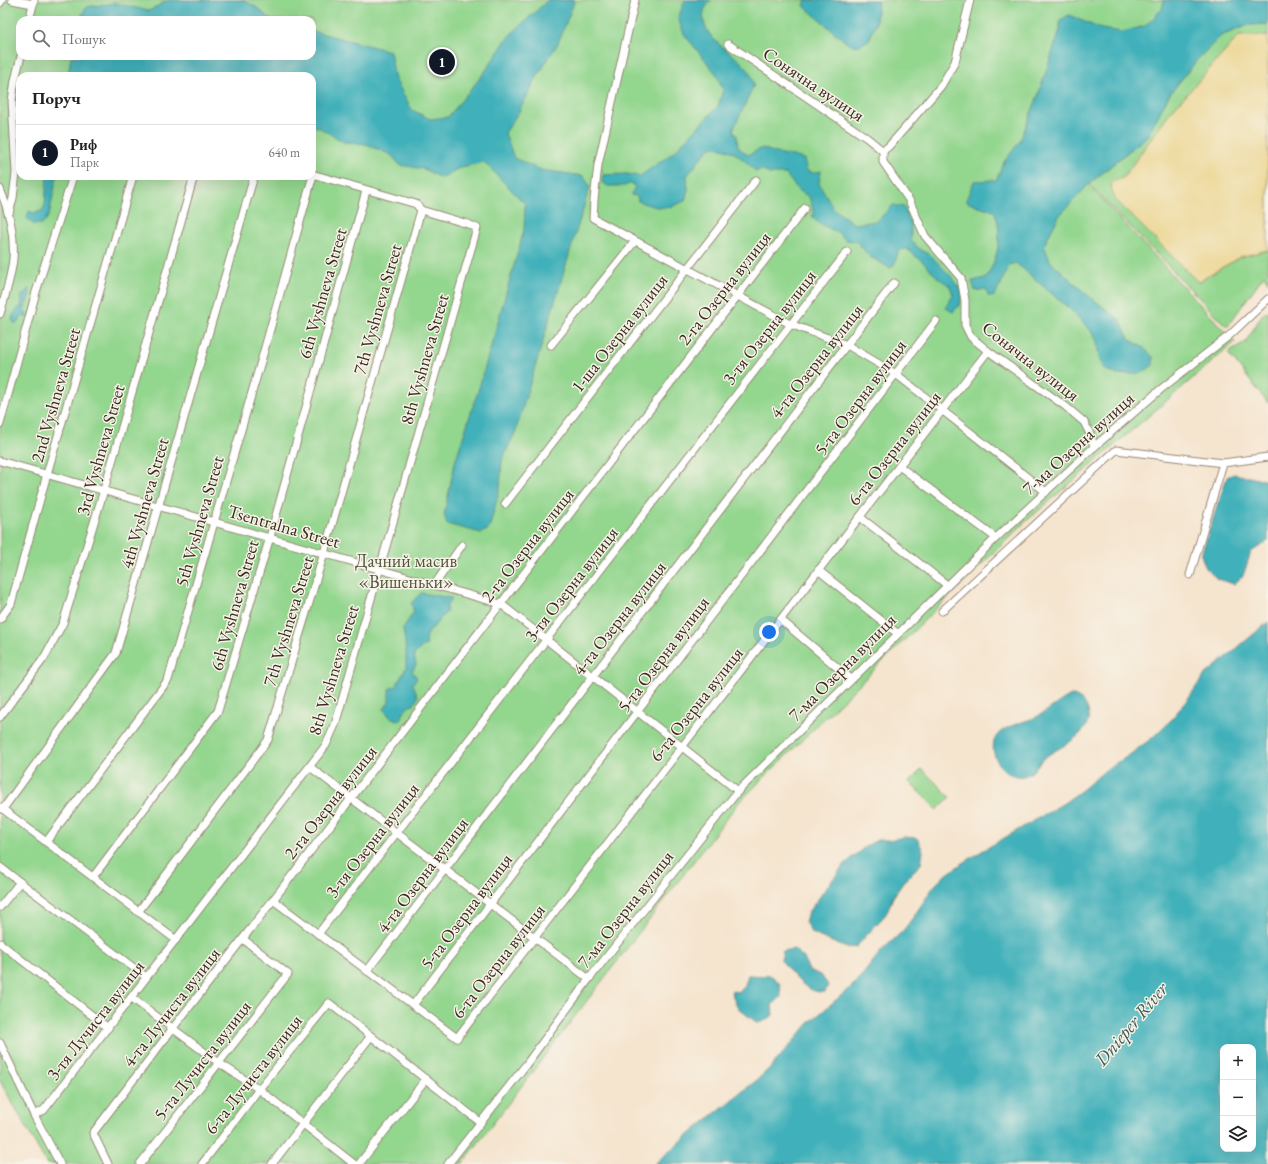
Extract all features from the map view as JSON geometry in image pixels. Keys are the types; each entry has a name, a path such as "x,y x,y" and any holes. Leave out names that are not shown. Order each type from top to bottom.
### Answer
{"street":[{"path":"12,0 34,2 31,16"},
{"path":"635,0 598,164 595,185 594,218 790,324 847,345 896,374 1046,492"},
{"path":"883,151 897,138 940,86 955,62 970,0"},
{"name":"Сонячна вулиця","path":"728,44 867,138 883,151 883,162 909,200 925,236 961,278 965,300 965,325 971,337 988,351 1065,406 1084,422 1091,436 1094,447"},
{"path":"18,72 20,60"},
{"path":"9,213 13,198 16,173 12,100 16,80"},
{"path":"316,176 416,204 421,210"},
{"path":"0,424 36,292 72,180"},
{"name":"2nd Vyshneva Street","path":"0,619 12,604 47,474 132,180"},
{"name":"3rd Vyshneva Street","path":"0,716 44,658 63,623 104,490 193,180"},
{"name":"4th Vyshneva Street","path":"1,808 116,653 253,180"},
{"name":"5th Vyshneva Street","path":"46,842 168,680 260,366 311,180"},
{"name":"1-ша Озерна вулиця","path":"505,504 756,180"},
{"path":"0,190 9,213 14,246 10,276 0,314"},
{"name":"6th Vyshneva Street","path":"93,877 218,711 270,537 366,191"},
{"name":"2-га Озерна вулиця","path":"273,900 805,208"},
{"name":"8th Vyshneva Street","path":"176,940 310,767 326,745 335,725 476,228 468,224 421,210"},
{"name":"7th Vyshneva Street","path":"138,912 268,740 324,553 421,210"},
{"path":"551,345 635,241"},
{"name":"3-тя Озерна вулиця","path":"318,934 847,252"},
{"name":"4-та Озерна вулиця","path":"367,971 894,283"},
{"name":"7-ма Озерна вулиця","path":"448,1164 525,1066 589,979 738,790 897,633 1094,447 1161,389 1230,335 1267,301"},
{"name":"5-та Озерна вулиця","path":"413,1005 936,321"},
{"name":"6-та Озерна вулиця","path":"413,1005 457,1038 988,351"},
{"path":"942,611 1116,450 1222,463 1268,457"},
{"name":"Tsentralna Street","path":"0,461 501,604 738,790"},
{"path":"1190,575 1222,463"},
{"path":"899,466 996,538"},
{"path":"860,517 947,585"},
{"path":"435,584 462,545"},
{"path":"818,570 897,633"},
{"path":"781,620 851,679"},
{"path":"310,767 589,979"},
{"path":"1,808 176,940"},
{"path":"0,867 146,977"},
{"path":"0,907 20,882"},
{"path":"273,900 413,1005"},
{"name":"4-та Лучиста вулиця","path":"108,1164 93,1133 273,900"},
{"name":"5-та Лучиста вулиця","path":"140,1164 288,974 243,939"},
{"name":"3-тя Лучиста вулиця","path":"34,1114 44,1110 176,940"},
{"path":"0,943 108,1028"},
{"path":"132,998 219,1063 259,1089 354,1164"},
{"name":"6-та Лучиста вулиця","path":"202,1164 259,1089 329,1003 372,1036"},
{"path":"272,1164 372,1036 480,1122"},
{"path":"0,1043 60,1164"},
{"path":"359,1164 426,1079"}],"green space":[{"name":"Дачний масив «Вишеньки»","path":"0,0 1254,0 1080,176 1235,342 1024,523 739,802 462,1164 47,1164 0,1081"},
{"path":"1268,24 1268,36 1239,36 1168,115 1123,178 1198,282 1240,257 1268,250 1268,283 1264,275 1227,327 1089,184 1147,136 1169,95 1197,60 1221,36 1248,25"},
{"path":"1268,311 1268,403 1228,353 1245,343 1262,315"},
{"path":"922,769 950,797 937,810 909,782"}],"sand":[{"path":"1239,36 1268,36 1268,250 1240,257 1198,282 1115,199 1110,183 1123,178 1168,115"}],"water":[{"path":"168,0 242,0 255,6 266,16 82,16 86,7 115,3 149,11"},
{"path":"548,0 575,0 558,43 505,133 514,158 541,170 583,176 590,186 515,433 502,460 500,488 489,529 481,533 447,524 444,515 455,462 479,388 524,230 525,204 484,162 461,167 441,178 424,169 400,165 391,155 366,144 344,142 316,127 316,72 69,72 70,60 316,60 316,32 390,51 395,79 412,110 430,119 448,117 484,73 508,37"},
{"path":"685,0 711,0 704,11 704,21 707,30 713,38 745,66 750,73 754,85 733,130 737,136 738,147 748,155 762,148 782,155 789,155 804,159 807,171 813,173 821,171 819,183 834,209 854,224 877,221 893,205 904,207 911,224 911,241 922,251 929,254 953,278 962,292 960,304 953,312 946,308 953,295 950,286 937,277 923,262 907,249 899,250 894,265 890,268 870,257 856,241 846,240 837,232 820,224 813,218 813,209 809,197 797,189 786,174 769,174 761,169 756,172 746,162 730,151 717,147 710,147 687,176 688,190 685,201 672,206 656,207 638,201 637,196 631,195 635,187 632,183 624,186 608,186 602,182 603,175 627,174 640,176 674,152 718,106 723,90 717,75 684,34 678,18"},
{"path":"806,0 878,0 876,24 869,40 858,46 848,44 804,6"},
{"path":"1164,0 1268,0 1268,24 1248,25 1221,36 1197,60 1169,95 1147,136 1089,184 1059,216 1044,245 1050,261 1089,296 1120,320 1129,339 1144,348 1153,357 1153,365 1142,373 1117,375 1104,369 1099,358 1097,341 1091,331 1072,311 1016,263 1009,265 993,297 988,296 986,289 975,291 972,281 986,278 994,262 998,245 999,228 994,211 969,203 966,200 974,181 996,180 1004,162 1020,141 1037,98 1060,30 1060,20 1069,15 1101,29 1122,32 1145,26 1162,9"},
{"path":"47,180 56,180 49,215 43,224 33,224 27,219 29,211 34,213 42,211 45,205"},
{"path":"29,288 30,293 24,311 27,313 27,317 21,317 20,321 15,324 12,320 13,316 16,310 21,307 22,296"},
{"path":"1234,474 1268,481 1268,541 1251,552 1243,576 1234,584 1217,579 1206,568 1201,555 1227,477"},
{"path":"421,593 452,598 446,607 447,611 425,637 427,645 423,646 414,655 416,665 412,671 417,678 413,684 418,697 414,705 409,706 402,714 400,721 390,717 384,709 389,702 389,689 396,686 406,668 406,650 403,628 414,612 411,603"},
{"name":"Dnieper River","path":"1268,622 1268,1164 654,1164 757,1080 772,1066 809,1023 858,981 881,951 903,931 934,886 943,877 982,851 1064,803 1082,790 1108,768 1128,756 1152,738 1170,721 1204,676"},
{"path":"1071,695 1081,700 1088,710 1089,718 1081,733 1067,744 1042,759 1033,771 1027,775 1015,776 1003,769 997,762 994,753 993,744 996,737 1007,728 1038,716"},
{"path":"904,837 917,838 923,851 921,864 905,880 893,897 886,914 856,947 847,948 811,932 805,922 808,912 845,864 866,846 877,840 889,840"},
{"path":"794,949 804,958 809,971 821,975 828,985 825,992 812,990 800,982 781,960 783,951"},
{"path":"748,975 772,976 780,984 781,997 772,1005 773,1015 769,1019 758,1023 737,1007 731,991 740,992 745,985"}],"place":[{"name":"Риф","path":"442,62"}]}
